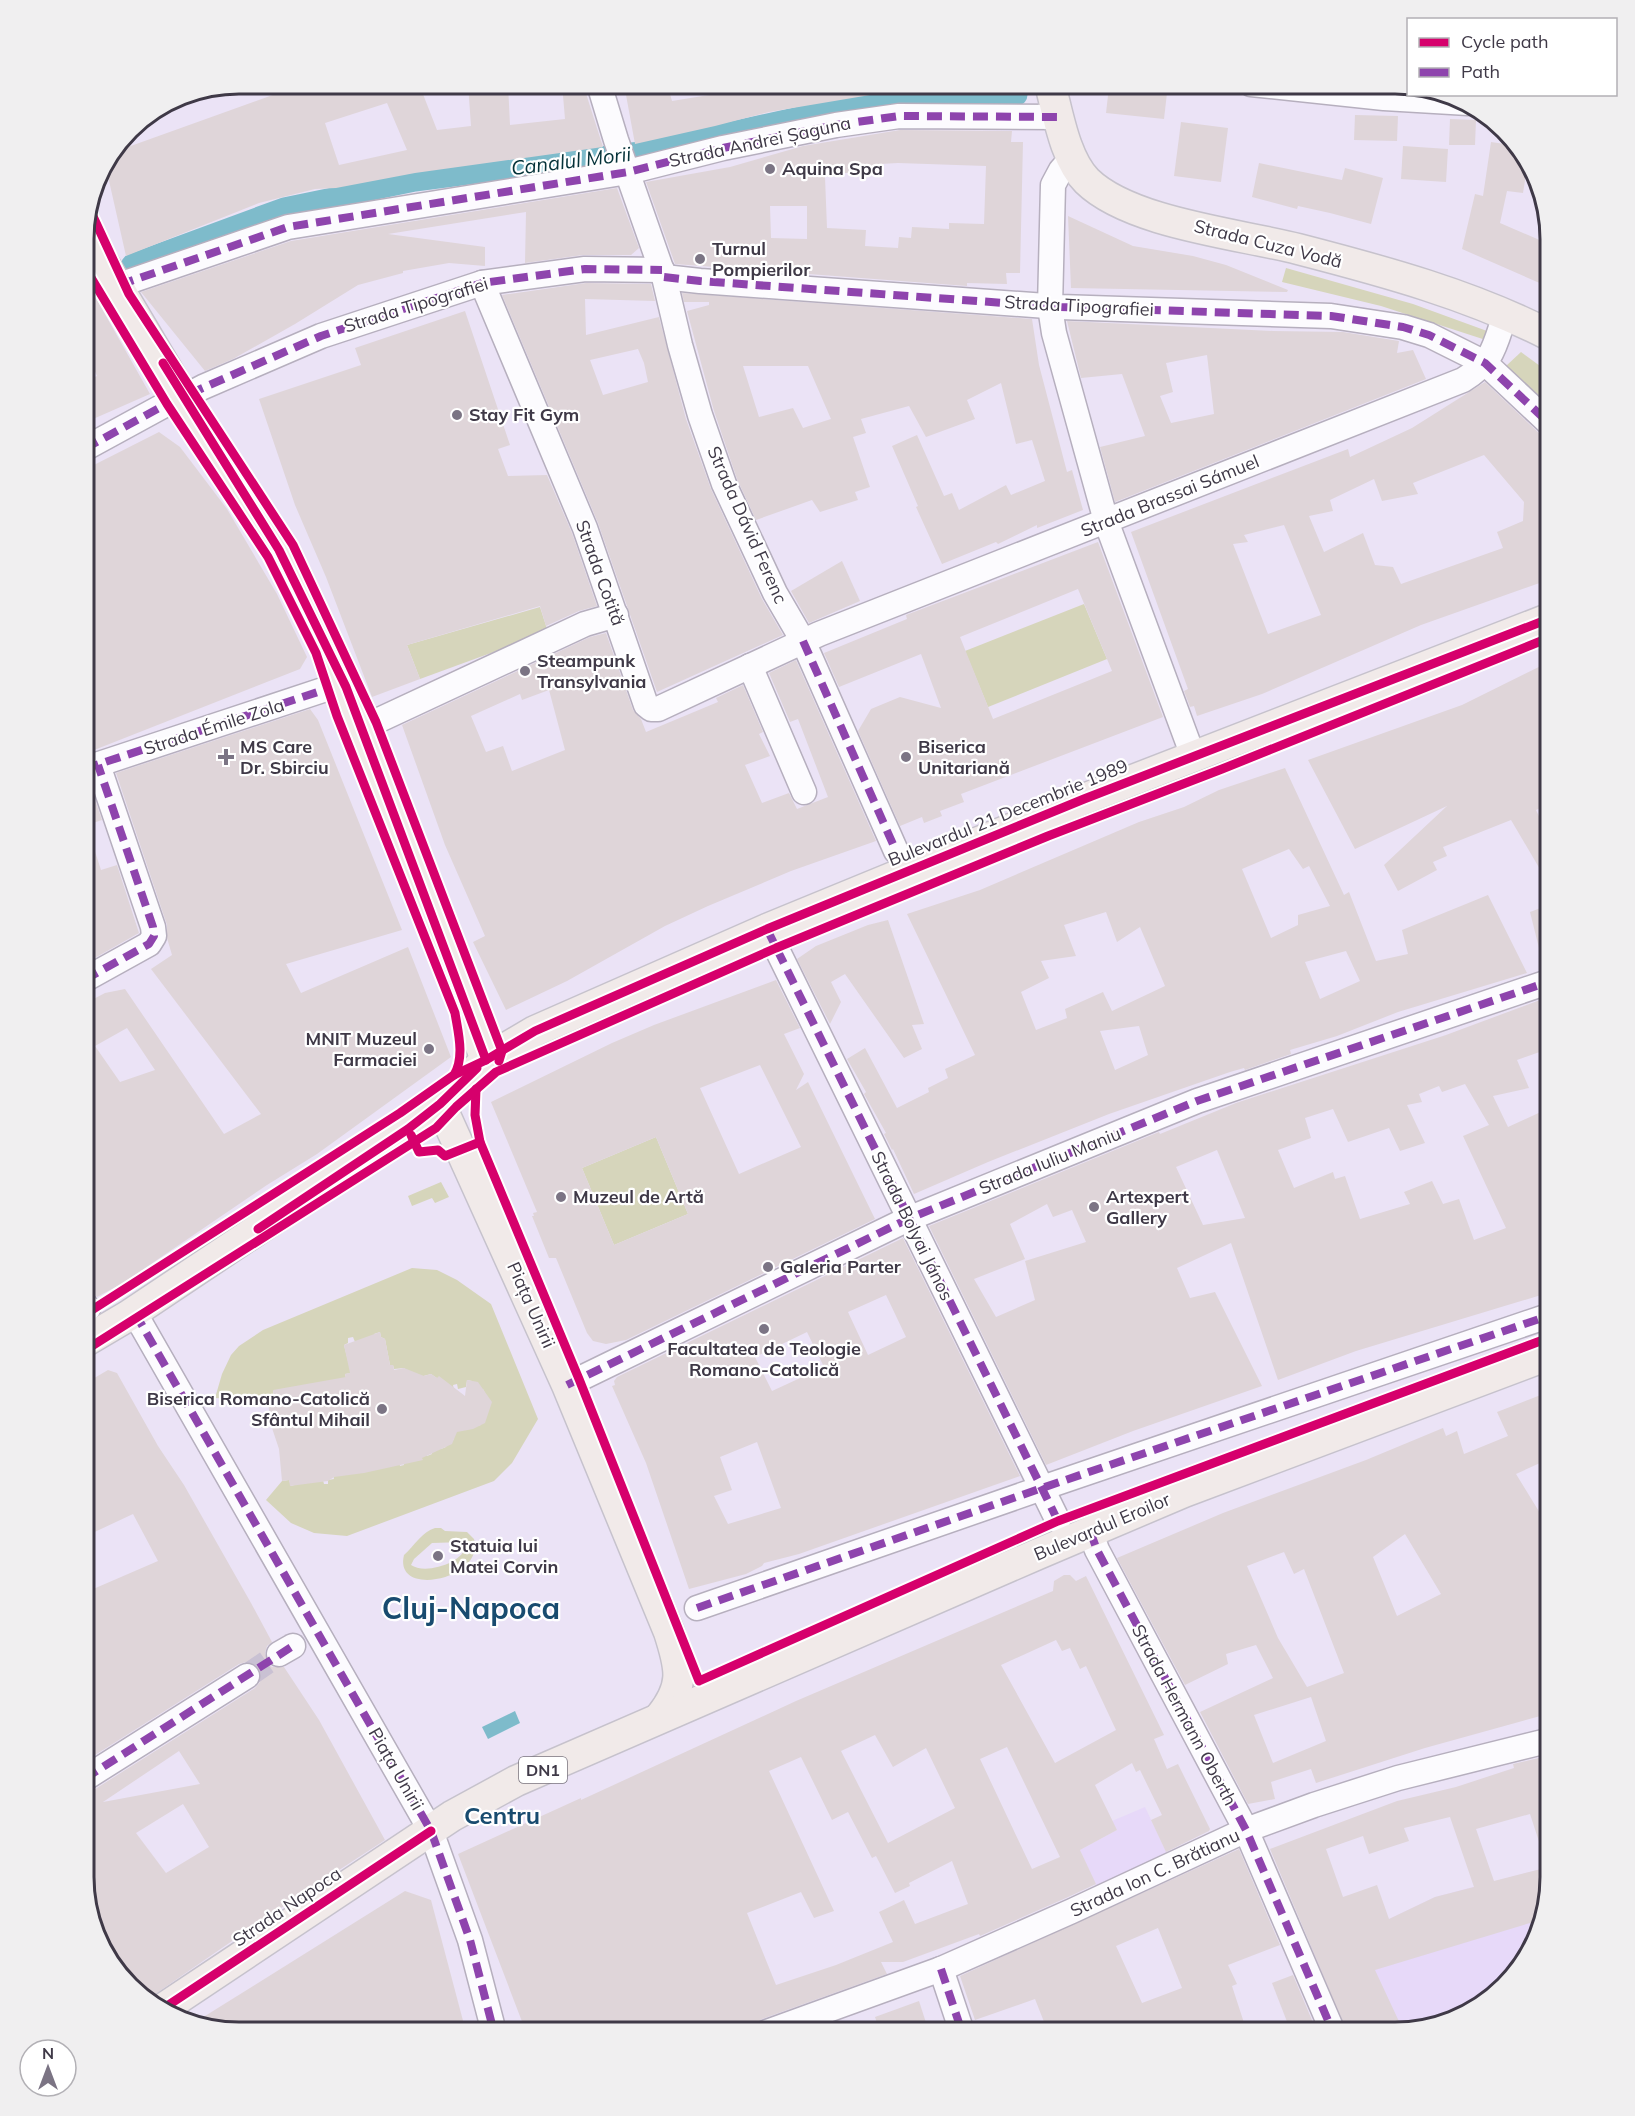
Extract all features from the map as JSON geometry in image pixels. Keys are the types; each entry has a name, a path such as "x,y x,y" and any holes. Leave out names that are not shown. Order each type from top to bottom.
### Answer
{"main road":[{"name":"Strada Cuza Vodă","path":"1053,95 1072,158 1085,179 1128,207 1398,277 1505,315 1540,331"},
{"path":"94,1336 131,1314 408,1129 440,1104 486,1060 344,684 279,550 95,249"},
{"name":"Bulevardul 21 Decembrie 1989","path":"486,1060 535,1031 767,929 1193,756 1540,622"},
{"name":"Piața Unirii","path":"431,1831 489,1794 660,1718 674,1701 679,1682 677,1657 663,1617 567,1384 440,1104"},
{"name":"Bulevardul Eroilor","path":"660,1718 1184,1492 1540,1358"},
{"name":"Strada Napoca","path":"171,2004 431,1831"}],"street":[{"name":"Strada Dávid Ferenc","path":"602,95 663,273 700,415 724,484 775,593 802,641 896,851"},
{"path":"1356,95 1439,101"},
{"name":"Strada Andrei Șaguna","path":"116,286 288,227 627,169 868,119 899,116 1059,117"},
{"path":"1072,158 1061,170 1053,185 1050,307 1054,333 1106,521 1193,756"},
{"name":"Strada Tipografiei","path":"95,443 183,396 321,336 482,283 585,269 663,273 699,281 1050,307 1331,316 1403,327 1429,335 1485,363"},
{"name":"Strada Cotită","path":"482,283 585,528 646,705 651,709 658,709 802,641"},
{"name":"Strada Brassai Sámuel","path":"802,641 1463,380 1477,372 1491,356 1505,315"},
{"path":"1485,363 1540,415"},
{"path":"362,728 585,624 616,615"},
{"path":"750,666 804,792"},
{"name":"Strada Émile Zola","path":"95,766 344,684"},
{"path":"95,776 153,927 154,936 149,944 95,974"},
{"name":"Strada Bolyai János","path":"767,929 1058,1521"},
{"name":"Strada Iuliu Maniu","path":"567,1384 908,1219 1112,1142 1197,1101 1540,985"},
{"name":"Piața Unirii","path":"131,1314 431,1831"},
{"path":"697,1608 1042,1488 1540,1320"},
{"name":"Strada Hermann Oberth","path":"1090,1531 1097,1550 1246,1830 1329,2022"},
{"path":"94,1773 247,1676"},
{"name":"Strada Ion C. Brătianu","path":"795,2022 941,1969 1246,1830 1398,1778 1540,1743"},
{"path":"431,1831 470,1940 491,2022"},
{"path":"941,1969 959,2022"}],"shaded area":[{"path":"1145,1807 1168,1856 1097,1888 1080,1850 1117,1830 1112,1821"},
{"path":"1540,1869 1538,1905 1526,1941 1505,1972 1491,1986 1460,2007 1424,2019 1396,2022 1337,2022 1306,1947 1389,1919 1435,1897"}],"green space":[{"path":"1286,268 1413,304 1498,335 1495,343 1381,306 1282,282"},
{"path":"1521,352 1540,366 1540,404 1523,388 1506,366"},
{"path":"1084,604 1107,659 988,707 965,651"},
{"path":"540,607 548,632 420,679 407,645"},
{"path":"656,1137 688,1214 614,1245 582,1168"},
{"path":"441,1182 449,1197 435,1203 432,1198 412,1206 408,1196"},
{"path":"412,1268 437,1270 457,1280 491,1304 538,1419 512,1463 494,1481 347,1536 314,1533 291,1523 266,1500 282,1481 289,1480 291,1486 322,1477 324,1484 328,1484 328,1480 334,1479 333,1474 354,1474 399,1461 400,1466 404,1465 403,1460 422,1460 421,1453 425,1451 427,1456 432,1454 430,1448 441,1449 446,1447 449,1438 454,1440 449,1432 481,1425 477,1419 485,1393 483,1389 471,1388 472,1381 467,1380 466,1387 458,1389 457,1384 453,1385 454,1390 431,1374 416,1378 404,1368 394,1369 393,1365 390,1365 385,1339 381,1337 380,1332 374,1334 374,1337 355,1342 353,1337 348,1338 348,1343 344,1345 351,1373 345,1374 346,1378 273,1391 274,1396 267,1397 267,1401 215,1398 222,1374 231,1355 239,1346 263,1330"},
{"path":"441,1528 445,1531 467,1532 474,1539 474,1553 467,1565 454,1573 424,1580 412,1577 404,1569 404,1555 431,1530","holes":["464,1542 466,1545 459,1557 443,1566 425,1569 411,1565 414,1559 432,1543"]}],"water":[{"path":"515,1711 520,1723 488,1739 482,1727"}],"building":[{"path":"272,95 423,95 437,130 471,126 469,95 509,95 510,125 565,119 563,95 586,95 603,147 415,173 336,188 315,189 259,203 126,256 108,177 127,147","holes":["387,103 407,150 339,165 325,123"]},
{"path":"626,95 670,95 672,101 709,95 870,95 769,112 635,144"},
{"path":"1108,95 1167,95 1164,119 1106,113"},
{"path":"1355,115 1398,116 1397,141 1354,140"},
{"path":"1450,119 1476,120 1475,145 1449,145"},
{"path":"1181,122 1228,128 1221,182 1174,176"},
{"path":"900,130 1012,131 1011,142 1023,142 1020,273 1006,273 1007,284 967,283 967,286 675,264 646,182 730,167 803,146","holes":["880,164 986,166 984,224 949,223 949,229 912,227 911,238 899,237 898,248 865,246 866,230 827,228 825,177 845,173 880,173","770,206 807,206 807,239 771,238"]},
{"path":"1491,142 1504,144 1526,175 1523,193 1507,191 1500,223 1540,240 1540,283 1462,249 1475,194 1483,196"},
{"path":"1403,146 1448,149 1446,182 1401,179"},
{"path":"1259,163 1342,180 1345,168 1383,178 1371,224 1252,197"},
{"path":"617,188 639,248 631,255 583,255 525,263 526,212 388,234 485,247 485,266 449,263 403,271 403,273 358,285 233,359 205,371 141,292 291,241"},
{"path":"1068,216 1133,246 1193,256 1226,265 1288,290 1287,292 1071,288"},
{"path":"586,283 651,284 655,301 585,299 586,335 659,317 686,419 711,489 762,599 783,635 657,692 598,523 502,295","holes":["638,349 648,382 603,395 590,360"]},
{"path":"682,293 1032,319 1039,365 1067,472 1072,470 1083,510 1037,528 1037,525 998,544 996,542 942,564 892,446 917,435 944,496 952,493 959,510 1006,485 1011,495 1045,481 1032,440 1016,444 1001,383 967,400 975,419 926,437 909,406 861,419 866,433 853,437 870,487 855,492 858,500 820,512 812,500 756,520 737,479 714,411 687,311 709,305 709,302 684,302","holes":["743,366 808,366 831,419 803,428 793,408 759,417"]},
{"path":"95,296 150,394 95,418 95,377 97,376 95,372"},
{"path":"465,311 510,445 498,449 508,476 547,475 572,533 597,606 579,611 546,626 540,606 407,645 420,679 372,697 326,577 295,505 259,399 361,365 355,348"},
{"path":"1067,321 1343,332 1399,341 1397,353 1413,350 1426,379 1115,502 1100,447 1145,436 1122,374 1081,378","holes":["1207,355 1214,414 1171,423 1160,396 1173,392 1166,363"]},
{"path":"1485,382 1540,434 1540,583 1421,625 1262,694 1197,716 1194,706 1190,707 1184,691 1188,689 1131,532 1348,449 1350,457 1412,428","holes":["1484,455 1524,502 1523,521 1497,532 1503,548 1401,584 1393,567 1375,565 1363,533 1324,552 1309,516 1333,511 1330,500 1374,479 1382,501 1418,494 1413,483","1284,525 1321,615 1268,634 1233,544 1248,542 1244,535"]},
{"path":"159,432 180,447 227,509 277,594 307,657 300,669 95,750 95,464"},
{"path":"1098,542 1163,717 961,794 964,802 940,811 942,816 924,823 922,817 900,826 858,731 871,709 900,697 941,708 921,654 839,687 824,653 907,619 906,615","holes":["1078,589 1112,671 993,719 960,637"]},
{"path":"842,561 860,601 809,623 791,591"},
{"path":"606,633 633,710 641,719 646,732 718,702 716,698 743,685 763,732 759,734 770,756 745,765 762,803 789,793 797,809 828,797 798,719 790,722 769,673 796,660 876,841 791,871 708,906 665,926 567,981 506,1010 473,942 485,936 445,845 402,725 590,637","holes":["549,690 565,750 512,771 503,746 486,752 471,716 520,694 522,700"]},
{"path":"1540,666 1540,808 1536,810 1540,818 1540,869 1511,820 1443,847 1447,856 1433,862 1437,870 1398,891 1384,865 1447,806 1355,849 1308,760 1462,705"},
{"path":"310,709 318,720 402,930 286,964 301,993 408,947 451,1057 317,1154 267,1185 123,1283 97,1297 94,1294 95,998 105,993 125,989 224,1134 261,1114 151,969 172,955 167,938 167,925 116,773","holes":["127,1028 155,1070 120,1082 95,1046"]},
{"path":"1285,768 1344,895 1349,892 1376,961 1408,954 1402,930 1488,895 1527,973 1398,1012 1337,1036 1290,1050 1291,1054 1245,1070 1244,1068 1230,1072 1109,1114 914,1194 884,1134 886,1133 864,1094 866,1092 847,1059 865,1048 897,1108 929,1092 928,1088 948,1078 945,1069 975,1055 907,914 980,890 1139,822 1184,807 1219,790","holes":["1289,849 1303,869 1309,866 1330,906 1298,915 1298,925 1271,938 1242,869","1106,912 1117,942 1140,927 1165,986 1112,1011 1103,992 1065,1009 1067,1018 1036,1030 1021,992 1049,978 1041,961 1076,956 1064,925","1346,951 1360,981 1320,999 1305,962","1139,1026 1148,1055 1115,1070 1100,1031"]},
{"path":"95,799 102,820 95,822"},
{"path":"95,850 101,870 117,865 139,933 95,958"},
{"path":"1540,908 1540,952 1530,912"},
{"path":"888,920 924,1024 912,1025 922,1049 904,1058 845,974 831,982 841,1002 830,1024 797,959 816,946 868,925"},
{"path":"776,980 800,1028 784,1034 804,1074 796,1090 808,1082 875,1219 626,1340 606,1344 593,1341 587,1333 556,1258 549,1258 532,1216 537,1212 491,1102 654,1025","holes":["760,1065 801,1147 739,1174 700,1088","656,1137 688,1214 614,1245 582,1168"]},
{"path":"1540,1000 1540,1052 1517,1060 1529,1088 1493,1096 1508,1127 1540,1112 1540,1295 1356,1351 1278,1380 1231,1243 1177,1268 1190,1298 1215,1292 1262,1386 1133,1431 1046,1465 929,1226 1236,1103 1446,1035","holes":["1465,1084 1489,1125 1463,1136 1506,1228 1474,1240 1459,1199 1443,1204 1432,1181 1404,1192 1410,1204 1360,1219 1345,1176 1335,1179 1333,1172 1294,1188 1278,1150 1311,1138 1305,1118 1333,1109 1348,1142 1389,1128 1400,1151 1425,1143 1407,1105 1422,1102 1419,1094 1439,1086 1442,1092","1217,1150 1245,1218 1203,1225 1176,1167","1047,1204 1053,1217 1072,1210 1086,1242 1025,1261 1035,1300 996,1317 974,1279 1025,1259 1010,1224"]},
{"path":"903,1238 1020,1476 799,1554 764,1563 746,1574 689,1589 646,1463 612,1386 615,1385 614,1381 617,1377","holes":["886,1295 906,1337 868,1355 848,1312","807,1332 824,1367 772,1391 755,1357","757,1442 781,1508 728,1524 714,1496 732,1490 720,1457"]},
{"name":"Biserica Romano-Catolică Sfântul Mihail","path":"380,1332 381,1337 385,1339 390,1365 393,1365 394,1370 404,1368 424,1376 431,1374 437,1378 439,1376 465,1396 467,1380 478,1382 492,1402 485,1423 473,1429 457,1432 452,1444 422,1458 423,1460 334,1477 328,1481 290,1486 289,1480 282,1481 279,1449 272,1428 267,1397 274,1396 273,1390 346,1377 345,1374 350,1373 344,1345"},
{"path":"108,1370 117,1373 251,1603 272,1642 267,1646 265,1653 267,1662 272,1667 284,1667 319,1720 385,1840 155,1994 130,1972 119,1957 99,1914 94,1877 94,1790 255,1688 260,1682 261,1675 259,1668 253,1663 239,1664 94,1756 94,1589 158,1561 133,1514 94,1532 94,1378","holes":["179,1751 200,1784 103,1802","183,1804 209,1847 166,1873 136,1833"]},
{"path":"1540,1395 1540,1463 1516,1474 1540,1513 1540,1716 1425,1748 1316,1783 1311,1769 1271,1782 1275,1799 1248,1804 1200,1712 1273,1678 1256,1645 1226,1654 1228,1664 1185,1685 1117,1558 1223,1513 1366,1460 1443,1428 1446,1436 1457,1431 1464,1454 1508,1436 1497,1412","holes":["1405,1534 1441,1594 1397,1616 1373,1557","1284,1552 1294,1574 1304,1569 1344,1673 1307,1687 1278,1638 1247,1566","1311,1697 1326,1741 1273,1763 1254,1715"]},
{"path":"1064,1575 1070,1575 1076,1581 1086,1576 1164,1735 1154,1739 1167,1769 1178,1764 1209,1831 1166,1852 1151,1820 1162,1815 1140,1770 1136,1772 1132,1763 1095,1785 1117,1830 1080,1850 1096,1884 980,1936 979,1934 903,1962 881,1962 887,1974 759,2022 522,2022 458,1854 796,1701 1053,1591 1054,1581","holes":["1056,1640 1062,1651 1070,1648 1080,1669 1086,1666 1116,1730 1055,1763 1001,1665","875,1735 893,1767 926,1748 955,1808 888,1843 841,1751","1007,1747 1060,1857 1032,1869 980,1759","801,1757 832,1820 848,1812 872,1858 876,1856 895,1893 910,1886 909,1883 952,1861 968,1904 915,1924 904,1900 879,1912 893,1942 836,1965 776,1985 747,1913 801,1892 814,1918 834,1911 769,1771"]},
{"path":"1540,1758 1540,1845 1530,1814 1476,1829 1494,1881 1540,1869 1538,1905 1533,1922 1375,1970 1399,2022 1343,2022 1270,1849 1397,1801 1456,1787 1514,1768 1513,1764","holes":["1450,1817 1474,1887 1435,1897 1389,1919 1377,1885 1343,1897 1326,1849 1363,1836 1369,1854 1409,1841 1404,1828"]},
{"path":"1239,1849 1280,1945 1228,1965 1237,1984 1232,1986 1244,2022 1044,2022 1035,1999 975,2020 960,1976","holes":["1158,1928 1182,1988 1142,2003 1116,1946"]},
{"path":"405,1891 431,1900 463,2022 239,2022 203,2017"},
{"path":"1293,1975 1313,2022 1287,2022 1272,1983"},
{"path":"919,2001 926,2022 877,2022 875,2017"}],"waterway":[{"name":"Canalul Morii","path":"132,264 284,208 415,181 640,152 845,107 961,97 1017,95"}],"tunnel":[{"path":"247,1676 279,1654"}],"marked path":[{"path":"119,285 288,227 628,172 723,148 836,125 899,116 1059,117"},
{"path":"189,394 321,336 482,283 585,269 662,270"},
{"path":"664,277 1060,307 1331,316 1403,327 1429,335 1485,363 1540,415"},
{"path":"95,443 172,401"},
{"path":"803,641 896,851"},
{"path":"95,765 333,687"},
{"path":"95,974 149,944 154,936 153,927 98,765"},
{"path":"767,929 1058,1521"},
{"path":"567,1385 908,1219 1197,1101 1540,985"},
{"path":"135,1313 431,1831 470,1940 491,2022"},
{"path":"697,1608 1540,1319"},
{"path":"1090,1531 1097,1550 1246,1830 1329,2022"},
{"path":"94,1773 293,1646"},
{"path":"941,1969 959,2022"}],"cycle path":[{"path":"96,222 129,294 293,545 376,722 502,1051 499,1061"},
{"path":"94,1308 400,1113 454,1075 460,1052 455,1013 337,716 316,653 268,557 167,404 95,284"},
{"path":"163,363 279,550 346,687 486,1060"},
{"path":"454,1075 486,1060 535,1031 767,929 1084,799 1540,622"},
{"path":"94,1344 436,1128 496,1072 776,948 1048,836 1540,641"},
{"path":"258,1229 408,1129 440,1104 477,1068"},
{"path":"476,1089 475,1115 480,1142 579,1379 699,1681 1058,1521 1540,1341"},
{"path":"411,1135 419,1152 438,1150 445,1156 480,1142"},
{"path":"171,2004 431,1831"}],"place":[{"name":"Aquina Spa","path":"770,169"},
{"name":"Turnul Pompierilor","path":"700,259"},
{"name":"Stay Fit Gym","path":"457,415"},
{"name":"Steampunk Transylvania","path":"525,671"},
{"name":"MS Care Dr. Sbirciu","path":"226,757"},
{"name":"Biserica Unitariană","path":"906,757"},
{"name":"MNIT Muzeul Farmaciei","path":"429,1049"},
{"name":"Muzeul de Artă","path":"561,1197"},
{"name":"Artexpert Gallery","path":"1094,1207"},
{"name":"Galeria Parter","path":"768,1267"},
{"name":"Facultatea de Teologie Romano-Catolică","path":"764,1329"},
{"name":"Biserica Romano-Catolică Sfântul Mihail","path":"382,1409"},
{"name":"Statuia lui Matei Corvin","path":"438,1556"}],"district":[{"name":"Cluj-Napoca","path":"471,1609"},
{"name":"Centru","path":"502,1816"}]}
